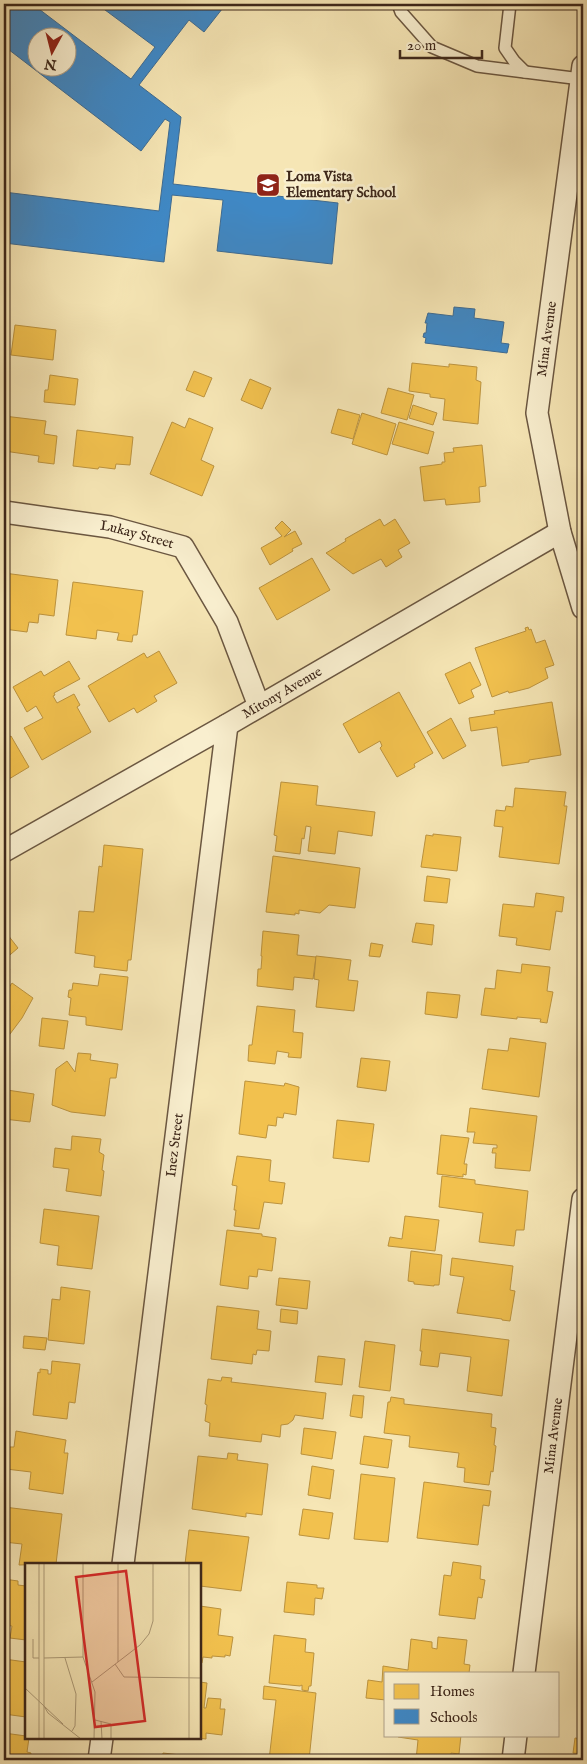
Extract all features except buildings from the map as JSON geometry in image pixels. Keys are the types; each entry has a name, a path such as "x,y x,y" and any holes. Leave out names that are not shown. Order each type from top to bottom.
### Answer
{"street":[{"name":"Mina Avenue","path":"582,73 537,413 560,532 583,608"},
{"name":"Lukay Street","path":"4,512 110,526 183,547 227,622 259,706"},
{"name":"Mitony Avenue","path":"4,851 226,726 560,532"},
{"name":"Inez Street","path":"123,1563 226,726"},
{"name":"Mina Avenue","path":"524,1672 583,1199"},
{"path":"513,1760 516,1736"},
{"path":"99,1760 102,1739"}],"lane":[{"path":"398,4 401,12 432,47 478,66 525,72 582,73"},
{"path":"510,4 505,48 525,72"}],"place":[{"name":"Loma Vista Elementary School","path":"268,185"}]}
